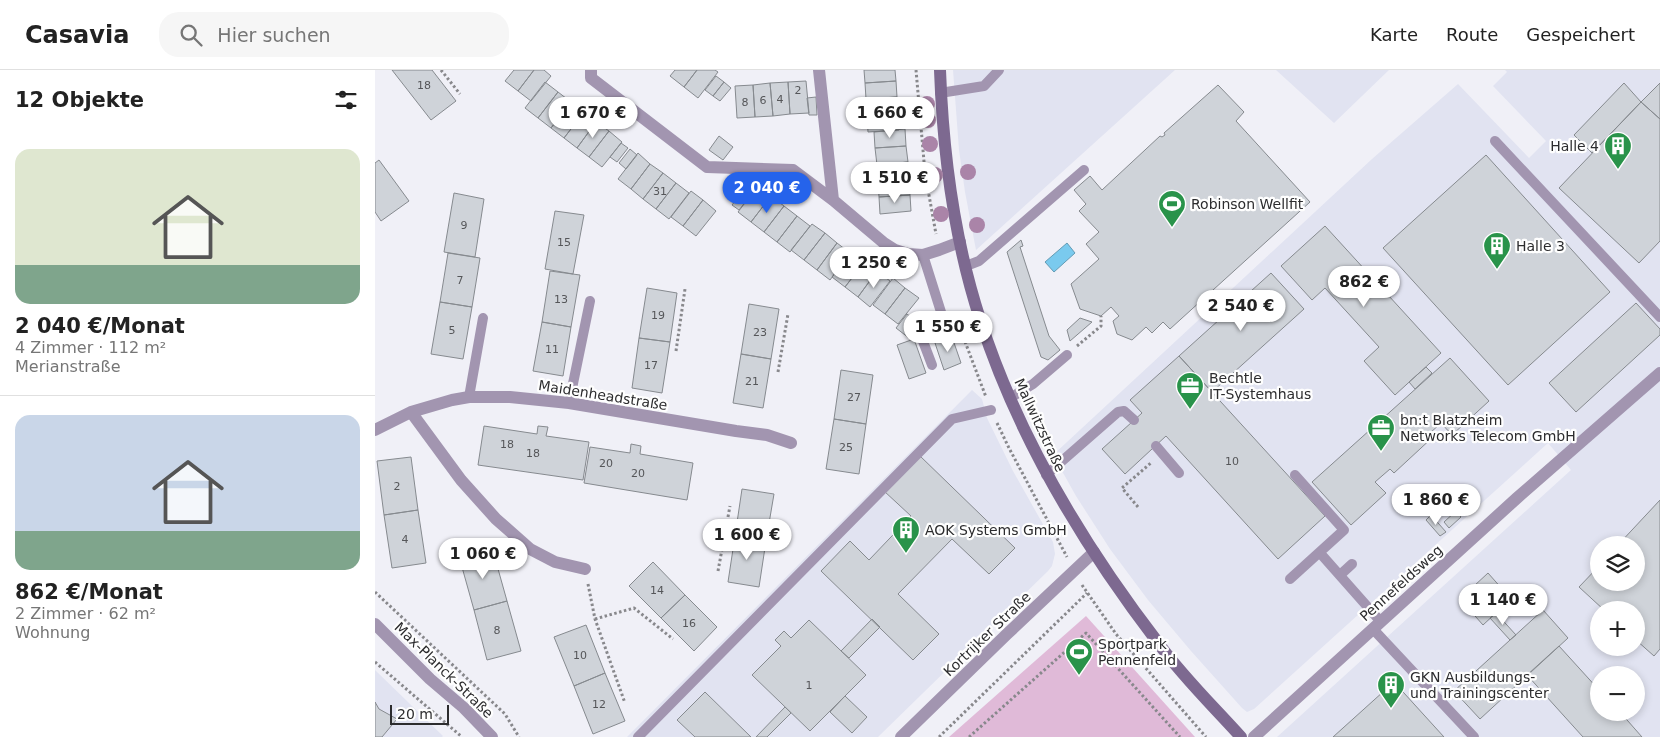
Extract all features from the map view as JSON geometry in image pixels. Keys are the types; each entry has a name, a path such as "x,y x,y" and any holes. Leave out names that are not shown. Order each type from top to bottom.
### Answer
{"street":[{"path":"591,70 591,78 707,167 793,170 833,200 884,243 895,250 908,254 923,254 960,242"},
{"path":"819,70 833,200"},
{"name":"Mallwitzstraße","path":"939,70 947,166 965,266 979,318 1009,398 1046,475 1094,552 1159,645 1241,737"},
{"name":"Pennefeldsweg","path":"1254,737 1517,498 1660,373"},
{"name":"Maidenheadstraße","path":"375,430 411,412 452,400 469,397 510,396 569,403 767,435 791,444"},
{"path":"411,412 461,480 496,519 530,549 555,562 585,569"},
{"name":"Kortrijker Straße","path":"901,737 1094,552"},
{"name":"Max-Planck-Straße","path":"375,624 430,680 464,708 492,737"}],"lane":[{"path":"940,92 984,86 999,70"},
{"path":"1495,141 1660,317"},
{"path":"965,266 979,261 1084,170"},
{"path":"923,254 941,312 921,336 932,365"},
{"path":"569,403 590,301"},
{"path":"469,397 483,318"},
{"path":"1009,398 1033,384 1067,355"},
{"path":"638,737 952,419 991,410"},
{"path":"1046,475 1117,412 1124,411 1134,420"},
{"path":"1159,450 1179,473"},
{"path":"1290,579 1344,530 1295,475"},
{"path":"1320,553 1340,575 1377,625 1474,737"},
{"path":"1340,575 1352,564"}],"path":[{"path":"441,70 461,94"},
{"path":"676,351 685,289"},
{"path":"778,372 788,314"},
{"path":"1067,355 1101,326 1101,316"},
{"path":"1138,507 1122,488 1159,450"},
{"path":"718,571 731,506"},
{"path":"585,569 595,619 625,703"},
{"path":"375,592 505,714 519,737"},
{"path":"939,737 1087,593"},
{"path":"595,619 634,608 673,639"},
{"path":"969,737 1086,633 1180,737"},
{"path":"375,662 462,737"}],"shaded area":[{"path":"953,70 1175,70 976,250 959,150"},
{"path":"1276,70 1389,70 1334,123"},
{"path":"1505,70 1660,70 1660,737 1277,737 1571,470 1548,443 1254,709 1247,712 1191,651 1148,600 1110,549 1076,496 1053,455 1372,159 1458,84 1529,158 1546,141 1493,86 1507,72"},
{"path":"972,390 982,399 987,418 1013,471 1053,542 1055,554 1052,566 1048,571 878,737 627,737"},
{"name":"Sportpark Pennenfeld","path":"1086,616 1195,737 949,737"},
{"path":"375,670 443,736 375,737"}],"water":[{"path":"1067,243 1075,253 1054,272 1045,262"}],"building":[{"path":"392,70 432,70 456,101 431,120"},
{"path":"514,70 534,70 518,91 505,81"},
{"path":"534,70 544,70 551,76 531,101 518,91"},
{"path":"675,70 697,70 684,87 670,76"},
{"path":"697,70 715,70 718,72 698,98 684,87"},
{"path":"864,70 895,70 896,81 865,83"},
{"path":"716,76 724,82 713,96 705,90"},
{"path":"806,81 809,113 790,114 788,82"},
{"path":"896,81 897,97 866,99 865,83"},
{"path":"545,82 558,92 538,118 525,108"},
{"path":"724,82 731,88 720,101 713,96"},
{"path":"788,82 790,114 773,116 770,83"},
{"path":"770,83 773,116 755,117 753,85"},
{"path":"1624,83 1641,102 1592,153 1574,135"},
{"path":"1660,83 1660,119 1641,102"},
{"path":"753,85 755,117 737,118 735,86"},
{"path":"1218,85 1244,112 1236,121 1310,202 1170,329 1163,322 1152,333 1146,327 1132,340 1117,334 1113,321 1119,316 1111,307 1101,316 1080,309 1071,284 1099,259 1086,244 1099,232 1079,211 1086,204 1074,190 1090,176 1102,190 1160,136 1165,135 1164,133"},
{"path":"558,92 571,102 551,128 538,118"},
{"path":"816,97 817,115 809,115 807,98"},
{"path":"897,97 898,113 867,116 866,99"},
{"path":"571,102 584,112 564,138 551,128"},
{"name":"Halle 4","path":"1641,102 1660,119 1660,241 1639,263 1559,188"},
{"path":"584,112 596,122 577,148 564,138"},
{"path":"898,113 899,130 868,132 867,116"},
{"path":"596,122 609,131 589,157 577,148"},
{"path":"905,129 906,146 875,148 874,132"},
{"path":"609,131 622,142 602,167 589,157"},
{"path":"719,136 733,147 723,160 709,150"},
{"path":"621,143 628,148 617,162 610,157"},
{"path":"906,146 908,162 877,165 875,148"},
{"path":"630,149 637,155 626,169 619,163"},
{"path":"638,153 650,164 631,189 618,179"},
{"name":"Halle 3","path":"1486,155 1610,292 1508,385 1383,248"},
{"path":"379,160 409,201 381,221 375,212 375,163"},
{"path":"908,162 909,178 878,181 877,165"},
{"path":"650,164 663,173 643,199 631,189"},
{"path":"663,173 676,183 656,209 643,199"},
{"path":"909,178 910,195 879,197 878,181"},
{"path":"676,183 689,193 669,219 656,209"},
{"path":"758,186 771,196 751,222 738,212"},
{"path":"691,191 703,200 683,226 671,217"},
{"path":"743,191 750,196 739,210 732,205"},
{"path":"454,193 484,199 475,257 444,252"},
{"path":"910,195 911,211 880,214 879,197"},
{"path":"771,196 784,206 764,232 751,222"},
{"path":"703,200 716,211 696,236 683,226"},
{"path":"784,206 797,216 777,242 764,232"},
{"path":"555,211 584,215 573,274 545,269"},
{"path":"797,216 810,226 790,252 777,242"},
{"path":"812,224 825,233 804,260 791,250"},
{"path":"1325,226 1441,353 1395,395 1364,361 1379,347 1325,288 1312,300 1281,266"},
{"path":"825,233 837,243 817,270 804,260"},
{"path":"1021,240 1023,246 1020,247 1049,336 1060,350 1048,360 1041,357 1007,252"},
{"path":"837,243 850,253 830,280 817,270"},
{"path":"852,251 865,261 845,287 832,277"},
{"path":"448,253 480,258 472,307 440,302"},
{"path":"865,261 877,271 858,297 845,287"},
{"path":"550,271 580,275 571,327 542,322"},
{"path":"877,271 890,281 870,307 858,297"},
{"path":"1271,273 1304,309 1212,392 1179,356"},
{"path":"893,278 905,288 885,314 873,305"},
{"path":"647,288 677,293 670,342 639,338"},
{"path":"905,288 919,298 898,324 885,314"},
{"path":"440,302 472,307 463,359 431,354"},
{"path":"1636,303 1660,329 1660,335 1576,412 1549,383"},
{"path":"749,304 779,309 771,359 741,354"},
{"path":"907,314 920,324 909,338 896,328"},
{"path":"1080,318 1092,322 1070,341 1067,330"},
{"path":"542,322 571,327 563,376 533,371"},
{"path":"952,337 961,363 944,370 935,343"},
{"path":"639,338 670,342 662,393 632,388"},
{"path":"914,339 926,373 909,379 897,345"},
{"path":"741,354 771,359 763,408 733,403"},
{"path":"1179,356 1325,516 1278,559 1166,436 1125,474 1102,449 1142,413 1130,400"},
{"name":"bn:t Blatzheim Networks Telecom GmbH","path":"1450,358 1489,401 1452,435 1441,423 1430,433 1434,436 1394,473 1390,469 1375,482 1386,493 1351,525 1312,482"},
{"path":"1426,367 1432,373 1415,389 1409,382"},
{"path":"841,370 873,375 866,424 834,419"},
{"path":"834,419 866,424 859,474 826,469"},
{"path":"484,426 537,434 538,426 548,427 546,436 589,442 583,480 478,465"},
{"path":"631,444 641,446 640,454 693,463 687,500 584,483 590,447 630,453"},
{"name":"AOK Systems GmbH","path":"919,455 1015,548 989,574 952,539 898,594 939,634 913,660 821,571 850,541 869,560 911,516 884,491"},
{"path":"411,457 418,510 384,515 377,461"},
{"path":"742,489 774,494 766,541 735,536"},
{"path":"1660,500 1660,649 1654,656 1645,648 1645,601 1594,601 1579,587 1590,575 1590,591 1645,591 1645,536 1626,536"},
{"path":"418,510 426,563 392,568 384,515"},
{"path":"1456,511 1461,517 1449,528 1444,522"},
{"path":"1431,515 1446,532 1440,536 1426,520"},
{"path":"735,536 766,541 759,587 728,582"},
{"path":"493,551 507,601 474,610 460,560"},
{"path":"653,562 685,595 661,618 629,586"},
{"path":"1488,573 1511,599 1483,625 1460,599"},
{"path":"685,595 717,627 694,651 661,618"},
{"path":"507,601 521,651 487,660 474,610"},
{"path":"1543,610 1568,638 1480,719 1454,691"},
{"path":"1496,613 1516,635 1510,640 1490,618"},
{"path":"872,619 880,627 849,658 841,651"},
{"path":"809,620 866,675 810,731 752,675 781,646 775,640 784,631 791,638"},
{"path":"586,625 605,673 574,686 554,637"},
{"path":"1559,646 1590,680 1590,721 1628,721 1642,737 1583,737 1527,675"},
{"path":"605,673 625,721 593,734 574,686"},
{"name":"GKN Ausbildungs- und Trainingscenter","path":"1394,682 1444,737 1333,737"},
{"path":"705,692 751,737 695,737 677,720"},
{"path":"845,696 867,717 852,733 830,712"},
{"path":"375,702 379,709 397,719 382,737 375,737"},
{"path":"785,707 791,713 767,737 756,737"}],"place":[{"name":"Halle 4","path":"1618,170"},
{"name":"Robinson Wellfit","path":"1172,228"},
{"name":"Halle 3","path":"1497,270"},
{"name":"Bechtle IT-Systemhaus","path":"1190,410"},
{"name":"bn:t Blatzheim Networks Telecom GmbH","path":"1381,452"},
{"name":"AOK Systems GmbH","path":"906,554"},
{"name":"Sportpark Pennenfeld","path":"1079,676"},
{"name":"GKN Ausbildungs- und Trainingscenter","path":"1391,709"}]}
